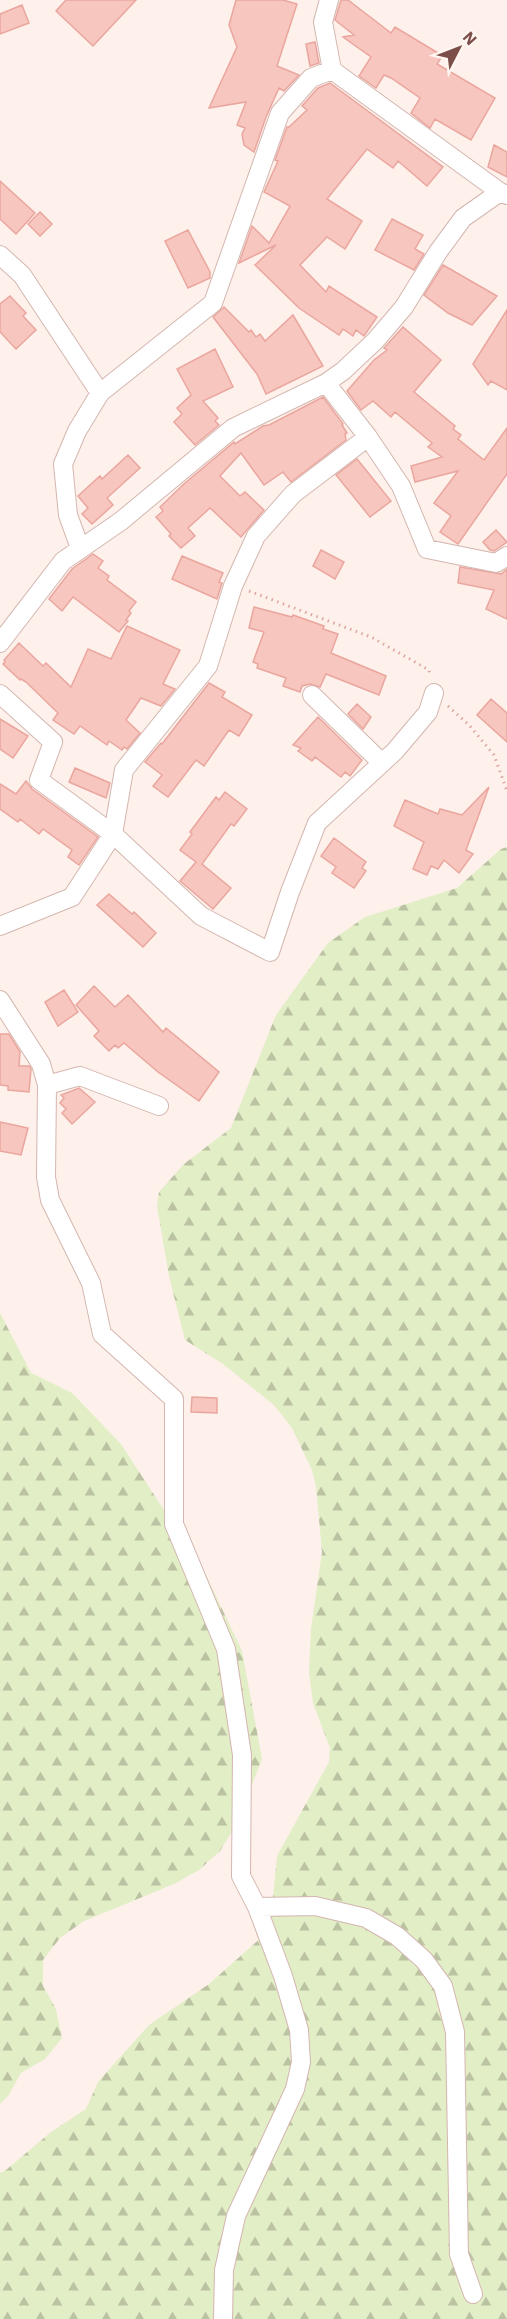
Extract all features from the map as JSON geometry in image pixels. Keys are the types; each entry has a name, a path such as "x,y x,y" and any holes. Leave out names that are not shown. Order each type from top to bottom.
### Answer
{"street":[{"path":"0,643 63,561 121,521 233,428 326,383 343,371 375,341 404,307 438,252 463,218 504,194 332,70 323,22 329,0"},
{"path":"80,548 68,515 63,464 77,431 100,393 213,303 280,113 311,78 332,70"},
{"path":"0,255 22,275 100,393"},
{"path":"326,383 368,437 401,486 427,549 496,563 507,556"},
{"path":"0,927 72,897 112,834 124,770 208,666 233,585 256,536 293,494 368,437"},
{"path":"0,694 53,742 39,780 112,834 201,916 270,952 317,823 395,751 428,712 434,693"},
{"path":"312,696 382,763"},
{"path":"0,1000 41,1064 47,1085 46,1177 50,1200 91,1283 102,1334 174,1399 174,1524 226,1649 242,1755 241,1876 257,1907 283,1976 299,2030 301,2062 295,2089 236,2216 224,2270 223,2319"},
{"path":"47,1085 80,1076 159,1106"},
{"path":"257,1907 315,1906 366,1918 397,1936 424,1960 443,1986 455,2032 459,2254 473,2294"}],"path":[{"path":"233,585 371,637 429,670 434,693 469,725 494,755 507,791"}],"green space":[{"path":"507,847 507,2319 0,2319 0,2173 51,2132 86,2109 98,2082 149,2025 209,1984 264,1935 271,1919 277,1856 329,1762 330,1748 313,1703 309,1672 311,1629 322,1552 316,1486 312,1470 292,1428 274,1405 223,1364 185,1340 169,1276 157,1206 159,1192 184,1164 231,1128 276,1015 328,943 365,917 457,888 501,849"},
{"path":"0,1313 31,1373 72,1393 121,1444 205,1573 242,1651 262,1759 235,1827 220,1851 199,1870 174,1884 84,1921 60,1938 43,1960 43,1986 56,2009 62,2038 45,2059 21,2073 8,2096 0,2104"}],"building":[{"path":"66,0 136,0 93,46 56,11"},
{"path":"236,0 283,0 297,4 277,66 299,75 284,91 279,88 254,152 244,145 242,134 245,128 237,125 246,102 209,108 237,47 229,25"},
{"path":"341,0 348,0 391,33 395,27 438,53 436,55 441,58 437,64 495,98 471,140 435,119 430,128 411,113 420,98 391,78 384,75 376,88 359,76 371,57 343,37 354,35 335,20"},
{"path":"22,5 29,23 0,34 0,14"},
{"path":"315,42 319,63 310,66 306,44"},
{"path":"330,83 443,167 427,186 398,161 393,168 367,149 327,199 362,221 345,249 327,237 300,265 326,292 329,286 377,317 364,336 356,330 353,336 343,329 339,335 299,308 255,265 276,245 239,263 252,226 269,243 290,206 264,192 278,161 275,160 287,127 307,110 302,106 318,88"},
{"path":"494,145 507,152 507,177 488,167"},
{"path":"0,181 35,213 16,234 0,219"},
{"path":"40,212 52,224 40,236 28,224"},
{"path":"392,219 423,235 415,249 424,254 414,270 375,250"},
{"path":"188,230 210,272 210,278 188,288 165,241"},
{"path":"443,265 497,296 472,325 448,313 424,295"},
{"path":"10,296 26,313 23,316 36,330 16,349 0,332 0,304"},
{"path":"224,307 249,332 251,330 256,337 260,334 265,341 293,315 323,366 266,394 257,374 213,317"},
{"path":"507,310 507,390 491,381 488,385 473,364"},
{"path":"403,327 441,360 414,392 455,426 453,429 461,435 458,439 484,460 507,428 507,474 458,544 440,532 451,516 434,503 458,471 415,482 411,466 442,457 428,447 432,443 395,412 391,417 373,401 361,410 347,391 374,360 387,350 384,348"},
{"path":"215,349 233,387 203,401 218,418 215,421 219,425 195,445 174,422 182,414 177,408 191,395 177,369"},
{"path":"323,397 343,424 347,433 345,434 346,440 291,482 283,472 264,485 241,453 220,476 240,496 245,492 264,510 241,537 210,508 188,528 195,536 181,548 169,536 171,534 156,517 163,511 160,507 185,483 234,442 235,444 263,426"},
{"path":"128,455 140,468 107,498 113,505 92,524 82,514 88,508 78,496 100,476 102,479"},
{"path":"357,459 391,501 370,517 336,475"},
{"path":"496,530 507,542 494,551 483,542"},
{"path":"321,550 344,562 335,579 313,566"},
{"path":"93,554 103,561 98,568 109,576 107,580 136,602 129,611 131,613 126,620 128,621 119,632 73,597 62,611 49,599 72,569"},
{"path":"182,556 223,573 219,582 222,583 217,599 172,579"},
{"path":"460,567 501,574 507,569 507,619 486,609 494,590 458,583"},
{"path":"254,607 292,617 293,615 324,626 323,629 338,634 331,653 386,676 379,695 326,674 320,687 310,684 302,686 300,692 283,686 286,678 257,668 258,664 253,662 264,632 249,628"},
{"path":"127,626 180,650 163,684 175,689 161,706 141,698 126,720 140,733 127,749 124,747 122,750 109,741 107,745 80,726 74,734 53,720 58,713 26,682 20,680 3,664 19,643 43,666 46,663 71,687 88,649 111,659"},
{"path":"209,683 225,692 222,697 252,715 239,736 229,730 204,766 196,760 168,797 153,786 162,775 145,762 162,744"},
{"path":"491,699 507,713 507,742 477,715"},
{"path":"357,704 371,717 363,729 348,714"},
{"path":"318,717 362,760 350,776 345,772 341,777 315,757 312,761 298,751 301,748 293,745"},
{"path":"0,719 28,736 13,758 0,749"},
{"path":"75,768 110,783 106,798 69,782"},
{"path":"26,781 32,789 98,837 79,865 68,857 72,850 43,829 39,834 20,819 18,822 0,809 0,784 16,794"},
{"path":"489,787 466,850 473,854 459,873 444,860 438,869 431,866 427,875 413,869 424,842 394,826 405,800 438,814 440,809 462,815"},
{"path":"225,792 247,809 234,826 231,824 202,864 231,888 213,909 180,881 196,862 180,850 192,834 190,832 216,797 219,800"},
{"path":"334,838 366,862 362,868 366,871 354,888 332,873 336,867 321,856"},
{"path":"109,894 132,914 134,912 156,933 143,947 97,905"},
{"path":"94,986 115,1007 128,995 163,1032 166,1028 219,1072 199,1101 158,1072 124,1043 118,1048 115,1045 109,1051 94,1036 99,1031 76,1005"},
{"path":"64,990 78,1012 58,1026 45,1002"},
{"path":"0,1034 9,1034 20,1052 19,1066 29,1066 31,1069 29,1092 8,1090 8,1086 0,1085"},
{"path":"79,1088 95,1102 72,1124 62,1113 66,1109 60,1103 64,1098 61,1095"},
{"path":"0,1122 28,1128 21,1155 0,1151"},
{"path":"192,1397 217,1398 217,1413 191,1412"}]}
